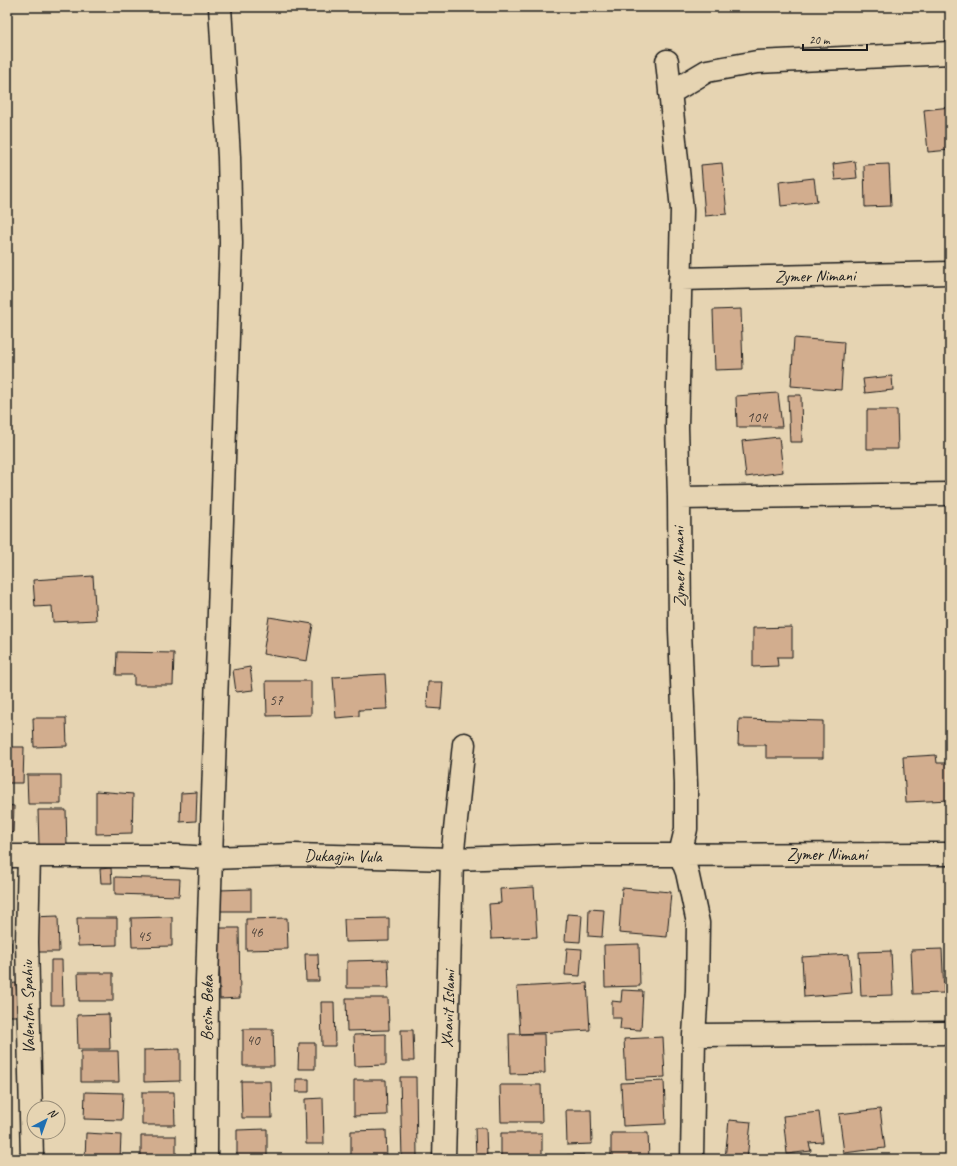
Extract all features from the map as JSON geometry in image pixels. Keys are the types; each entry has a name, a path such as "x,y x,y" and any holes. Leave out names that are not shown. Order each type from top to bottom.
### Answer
{"street":[{"name":"Besim Beka","path":"206,1159 207,982 231,243 229,157 220,7"},
{"path":"670,94 707,71 757,62 950,53"},
{"name":"Zymer Nimani","path":"667,61 682,210 677,427 680,630 686,784 686,829 680,854 950,854"},
{"name":"Zymer Nimani","path":"680,279 950,273"},
{"path":"679,498 950,494"},
{"name":"Xhavit Islami","path":"444,1159 452,859 464,744"},
{"name":"Dukagjin Vula","path":"7,856 176,856 211,858 294,855 452,859 680,854"},
{"path":"680,854 687,872 698,923 692,1159"},
{"name":"Valenton Spahiu","path":"29,856 27,942 32,1159"},
{"path":"694,1035 950,1033"}],"building":[{"path":"950,107 950,150 928,152 924,110"},
{"path":"855,161 857,178 835,180 833,164"},
{"path":"722,163 727,214 705,216 701,165"},
{"path":"889,164 891,206 865,207 864,165"},
{"path":"814,178 817,202 781,206 779,182"},
{"path":"741,309 743,369 715,370 713,310"},
{"path":"794,338 844,342 841,390 791,386"},
{"path":"892,376 893,390 865,393 863,379"},
{"path":"778,393 782,427 737,427 736,396"},
{"path":"788,395 801,395 802,442 790,442"},
{"path":"867,410 897,410 898,449 867,449"},
{"path":"779,437 783,472 746,477 742,441"},
{"path":"93,576 96,620 53,622 52,606 35,607 33,580"},
{"path":"269,617 313,624 307,661 263,654"},
{"path":"792,627 792,657 777,657 778,666 753,667 753,628"},
{"path":"117,652 174,653 173,685 134,685 134,675 116,675"},
{"path":"250,667 253,690 236,692 233,670"},
{"path":"385,674 387,709 359,710 359,716 336,718 333,677"},
{"path":"266,681 311,681 311,715 267,716"},
{"path":"428,682 443,682 441,709 427,708"},
{"path":"33,718 66,718 67,746 34,747"},
{"path":"739,719 823,721 823,758 766,758 766,745 738,745"},
{"path":"7,747 24,747 23,783 7,783"},
{"path":"936,755 937,763 950,763 950,800 906,802 903,757"},
{"path":"27,775 61,775 61,804 28,804"},
{"path":"96,791 133,794 132,833 96,834"},
{"path":"197,792 196,821 180,822 181,793"},
{"path":"7,805 14,806 13,833 7,832"},
{"path":"38,810 66,810 67,846 39,846"},
{"path":"111,868 112,883 101,883 100,869"},
{"path":"115,877 180,879 179,896 115,894"},
{"path":"534,887 537,937 491,939 489,904 501,903 500,889"},
{"path":"622,888 671,892 667,937 619,933"},
{"path":"251,889 251,911 219,911 219,890"},
{"path":"589,909 604,910 602,937 588,936"},
{"path":"567,914 582,915 580,942 565,941"},
{"path":"58,916 59,952 32,952 31,917"},
{"path":"172,917 172,946 132,947 131,918"},
{"path":"77,918 117,918 117,945 78,946"},
{"path":"287,918 288,949 246,950 246,919"},
{"path":"389,918 389,941 345,942 344,919"},
{"path":"219,928 239,928 240,998 220,999"},
{"path":"7,942 11,942 11,972 7,972"},
{"path":"639,944 640,986 605,987 604,945"},
{"path":"567,948 582,949 580,976 565,975"},
{"path":"942,949 944,993 913,994 911,950"},
{"path":"891,951 893,995 861,996 859,952"},
{"path":"305,954 318,954 319,981 306,981"},
{"path":"849,954 852,993 804,997 802,957"},
{"path":"51,960 62,960 63,1005 51,1005"},
{"path":"388,960 389,988 347,988 347,961"},
{"path":"78,973 113,973 113,1001 79,1001"},
{"path":"16,983 18,1016 7,1016 7,984"},
{"path":"587,983 590,1030 520,1034 517,987"},
{"path":"622,990 643,991 641,1030 620,1029 621,1018 612,1018 612,1001 621,1002"},
{"path":"346,998 388,998 389,1030 347,1031"},
{"path":"321,1002 334,1002 335,1046 322,1046"},
{"path":"109,1014 110,1049 78,1049 77,1015"},
{"path":"243,1029 273,1029 274,1066 243,1066"},
{"path":"401,1030 413,1030 414,1061 402,1061"},
{"path":"386,1034 386,1065 355,1066 354,1035"},
{"path":"509,1034 544,1034 545,1073 510,1074"},
{"path":"663,1037 665,1077 626,1079 624,1039"},
{"path":"299,1043 315,1043 315,1069 298,1069"},
{"path":"180,1049 180,1081 144,1082 144,1050"},
{"path":"81,1051 118,1051 119,1082 81,1082"},
{"path":"400,1077 416,1077 417,1159 402,1159"},
{"path":"296,1079 309,1079 309,1092 296,1092"},
{"path":"354,1080 386,1080 387,1115 354,1116"},
{"path":"241,1081 271,1081 272,1118 242,1118"},
{"path":"664,1081 666,1124 623,1126 621,1083"},
{"path":"500,1085 541,1085 542,1122 501,1122"},
{"path":"85,1092 123,1093 122,1120 84,1119"},
{"path":"142,1092 174,1092 175,1125 142,1125"},
{"path":"323,1098 324,1144 306,1144 305,1099"},
{"path":"880,1109 885,1148 844,1153 839,1114"},
{"path":"566,1110 591,1110 592,1144 567,1145"},
{"path":"819,1112 823,1142 809,1143 811,1151 787,1154 783,1116"},
{"path":"729,1120 751,1122 747,1159 725,1159"},
{"path":"475,1128 486,1128 487,1159 476,1159"},
{"path":"267,1129 267,1159 237,1159 237,1130"},
{"path":"386,1130 387,1159 351,1159 351,1131"},
{"path":"86,1133 121,1135 120,1159 85,1159"},
{"path":"501,1133 542,1133 542,1159 501,1159"},
{"path":"611,1133 648,1133 649,1159 611,1159"},
{"path":"141,1136 176,1136 176,1158 141,1158"},
{"path":"567,1155 584,1155 584,1159 567,1159"}]}
